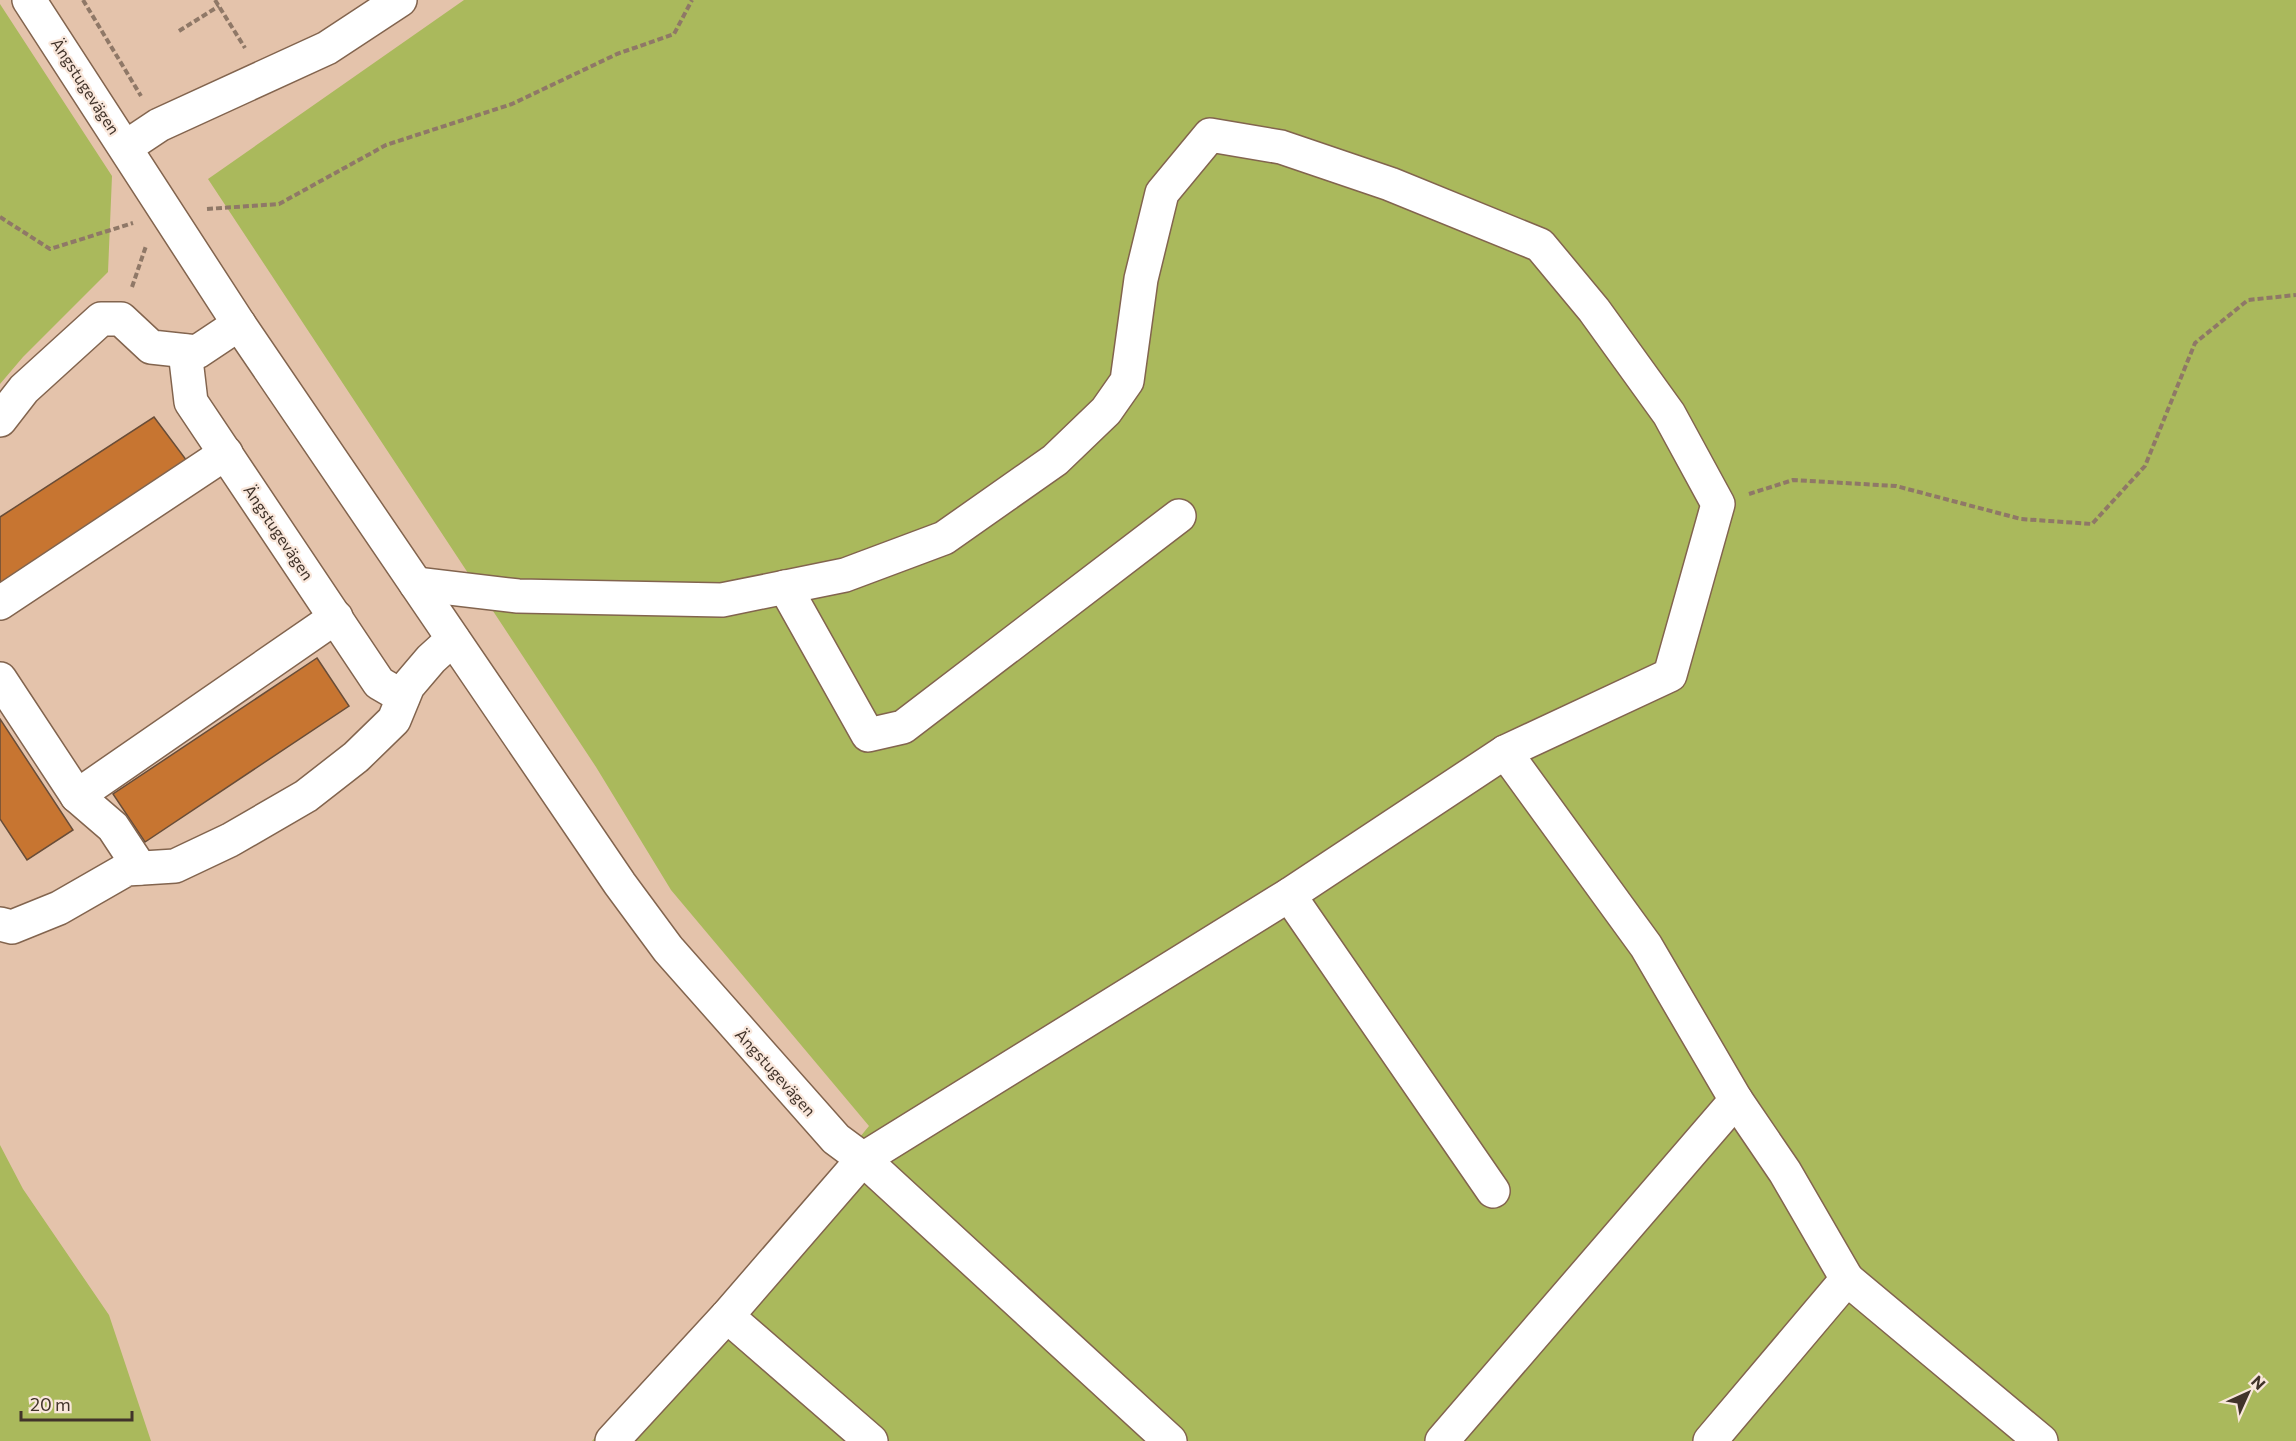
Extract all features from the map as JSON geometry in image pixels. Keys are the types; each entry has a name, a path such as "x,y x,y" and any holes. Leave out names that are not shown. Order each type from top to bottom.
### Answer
{"street":[{"name":"Ängstugevägen","path":"29,0 126,147 159,214 239,324 620,884 668,949 836,1139 863,1159 1170,1441"},
{"path":"126,147 159,125 327,48 400,0"},
{"path":"416,584 518,596 722,600 845,575 944,538 1055,460 1106,411 1127,381 1141,279 1162,193 1210,135 1281,147 1390,184 1540,245 1594,310 1669,414 1718,504 1670,675 1505,752 1289,895 863,1159 728,1316 612,1441"},
{"path":"0,420 24,390 101,320 121,319 151,347 197,352 239,324"},
{"name":"Ängstugevägen","path":"185,351 191,402 379,683 403,697"},
{"path":"0,603 226,453"},
{"path":"785,587 868,735 903,727 1179,516"},
{"path":"77,796 336,617"},
{"path":"0,924 12,927 59,908 133,869 175,866 230,840 306,796 356,757 394,720 408,686 431,659 453,639"},
{"path":"0,679 77,796 113,827 133,869"},
{"path":"1505,752 1646,946 1736,1100 1785,1172 1847,1279 2041,1441"},
{"path":"1289,895 1492,1191"},
{"path":"1442,1441 1736,1100"},
{"path":"1710,1441 1847,1279"},
{"path":"728,1316 872,1441"}],"path":[{"path":"83,0 159,125"},
{"path":"215,0 262,76"},
{"path":"0,217 50,249 159,214 279,204 386,145 512,104 617,54 674,34 692,0"},
{"path":"179,31 219,6"},
{"path":"121,319 159,214"},
{"path":"1718,504 1793,480 1896,486 2021,519 2092,524 2145,466 2195,343 2248,300 2296,295"}],"green space":[{"path":"464,0 2296,0 2296,1441 592,1441 799,1211 869,1126 671,890 596,767 208,179"},
{"path":"0,4 112,176 108,272 23,357 0,384"},
{"path":"0,1145 23,1189 109,1315 151,1441 0,1441"}],"building":[{"path":"154,417 190,465 0,593 0,517"},
{"path":"317,658 349,706 145,842 113,794"},
{"path":"0,719 73,830 27,860 0,819"}]}
